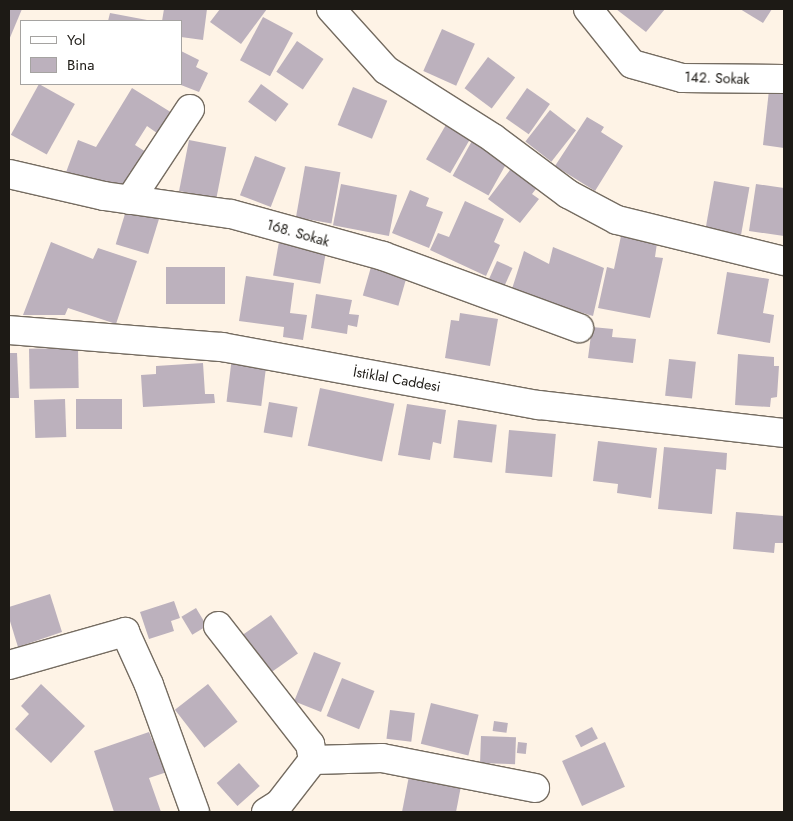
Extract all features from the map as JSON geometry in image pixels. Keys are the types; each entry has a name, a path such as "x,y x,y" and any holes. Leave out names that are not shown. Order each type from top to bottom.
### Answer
{"street":[{"path":"331,9 386,70 493,138 568,194 617,220 784,260"},
{"name":"142. Sokak","path":"588,9 632,64 682,78 784,79"},
{"path":"130,200 190,109"},
{"name":"168. Sokak","path":"9,174 104,196 231,214 374,254 579,328"},
{"name":"İstiklal Caddesi","path":"9,330 222,347 539,405 784,433"},
{"path":"218,626 310,744 313,760 279,804 266,812"},
{"path":"9,665 125,632 149,685 196,812"},
{"path":"313,760 382,758 536,788"}],"building":[{"path":"9,9 22,9 9,40"},
{"path":"164,9 207,9 203,40 182,37 182,20 162,20"},
{"path":"220,9 267,9 241,44 210,22"},
{"path":"616,9 665,9 646,32"},
{"path":"740,9 772,9 763,23"},
{"path":"110,13 147,20 108,20"},
{"path":"263,17 293,33 270,76 240,60"},
{"path":"442,29 475,44 456,86 423,71"},
{"path":"297,41 324,59 303,90 276,72"},
{"path":"182,52 199,60 196,67 208,73 199,92 181,85"},
{"path":"488,57 515,77 492,109 465,88"},
{"path":"261,84 289,104 276,122 248,102"},
{"path":"38,85 75,104 47,155 11,135"},
{"path":"353,87 387,101 372,139 338,125"},
{"path":"132,88 177,116 164,138 147,126 135,145 146,152 132,174 130,172 122,187 65,175 78,140 96,147"},
{"path":"527,88 550,104 529,134 506,118"},
{"path":"769,90 784,92 784,148 763,145"},
{"path":"550,110 576,130 551,162 525,142"},
{"path":"587,117 604,127 601,132 623,146 595,191 555,166"},
{"path":"447,123 471,137 450,173 426,159"},
{"path":"473,139 509,159 488,196 453,176"},
{"path":"189,140 226,147 216,198 179,191"},
{"path":"255,156 286,168 271,207 240,195"},
{"path":"305,166 340,172 331,223 296,217"},
{"path":"513,166 539,185 532,194 539,199 520,223 488,199"},
{"path":"714,181 749,187 741,235 706,228"},
{"path":"341,184 397,195 389,236 333,225"},
{"path":"756,184 784,188 784,236 749,231"},
{"path":"410,190 429,198 426,206 443,212 429,248 392,233"},
{"path":"465,201 504,219 494,242 500,245 486,276 430,250 438,233 449,237"},
{"path":"128,204 161,214 148,254 116,244"},
{"path":"280,236 327,244 320,284 273,275"},
{"path":"621,236 657,243 655,257 663,258 650,318 598,308 607,267 614,269"},
{"path":"51,242 93,259 98,248 137,261 116,324 68,308 65,315 23,315"},
{"path":"553,247 604,268 593,316 511,292 524,251 549,264"},
{"path":"373,260 409,270 398,306 363,296"},
{"path":"497,261 513,268 504,287 488,280"},
{"path":"166,267 225,267 225,304 166,304"},
{"path":"727,272 769,279 763,313 774,315 770,343 717,334"},
{"path":"246,276 294,283 290,313 307,315 303,340 283,337 284,327 239,321"},
{"path":"316,294 352,300 349,314 359,315 357,327 348,325 347,334 311,328"},
{"path":"460,313 498,319 490,366 445,358 451,320 459,321"},
{"path":"592,327 613,329 612,337 636,339 633,363 588,358"},
{"path":"78,348 79,388 30,389 29,349"},
{"path":"9,353 17,353 19,398 9,398"},
{"path":"738,354 774,357 774,366 779,366 777,397 771,398 770,407 735,405"},
{"path":"232,357 267,361 261,406 227,402"},
{"path":"669,359 696,362 692,399 665,396"},
{"path":"203,363 205,394 214,394 215,403 143,407 141,375 156,374 156,366"},
{"path":"320,388 394,404 382,462 308,446"},
{"path":"65,399 66,437 35,438 34,400"},
{"path":"76,399 122,399 122,429 76,429"},
{"path":"269,402 298,407 292,438 264,433"},
{"path":"407,404 446,410 441,444 433,442 430,460 398,455"},
{"path":"458,420 497,425 492,462 453,458"},
{"path":"509,430 556,434 552,477 505,473"},
{"path":"598,441 657,448 651,498 617,493 618,484 593,481"},
{"path":"664,447 727,453 726,470 716,469 712,514 658,509"},
{"path":"736,512 784,516 784,543 775,543 774,553 733,549"},
{"path":"50,594 62,632 18,647 9,618 9,607"},
{"path":"174,601 180,618 171,621 174,631 149,639 140,612"},
{"path":"196,608 207,626 192,635 181,617"},
{"path":"271,615 298,654 265,676 238,638"},
{"path":"314,652 341,663 321,712 294,701"},
{"path":"342,678 374,691 359,729 327,716"},
{"path":"41,684 85,726 51,763 15,729 29,714 21,706"},
{"path":"208,684 238,722 204,748 175,710"},
{"path":"431,703 479,715 468,756 421,744"},
{"path":"390,710 415,713 411,742 386,739"},
{"path":"494,721 508,723 506,733 493,731"},
{"path":"592,727 598,739 581,747 575,736"},
{"path":"149,732 153,742 159,740 170,771 149,778 161,812 114,812 94,751"},
{"path":"481,736 516,737 515,764 480,763"},
{"path":"518,742 527,743 526,754 517,753"},
{"path":"605,742 625,787 582,806 562,761"},
{"path":"239,763 260,786 237,806 217,783"},
{"path":"409,776 461,786 456,812 402,812"}]}
